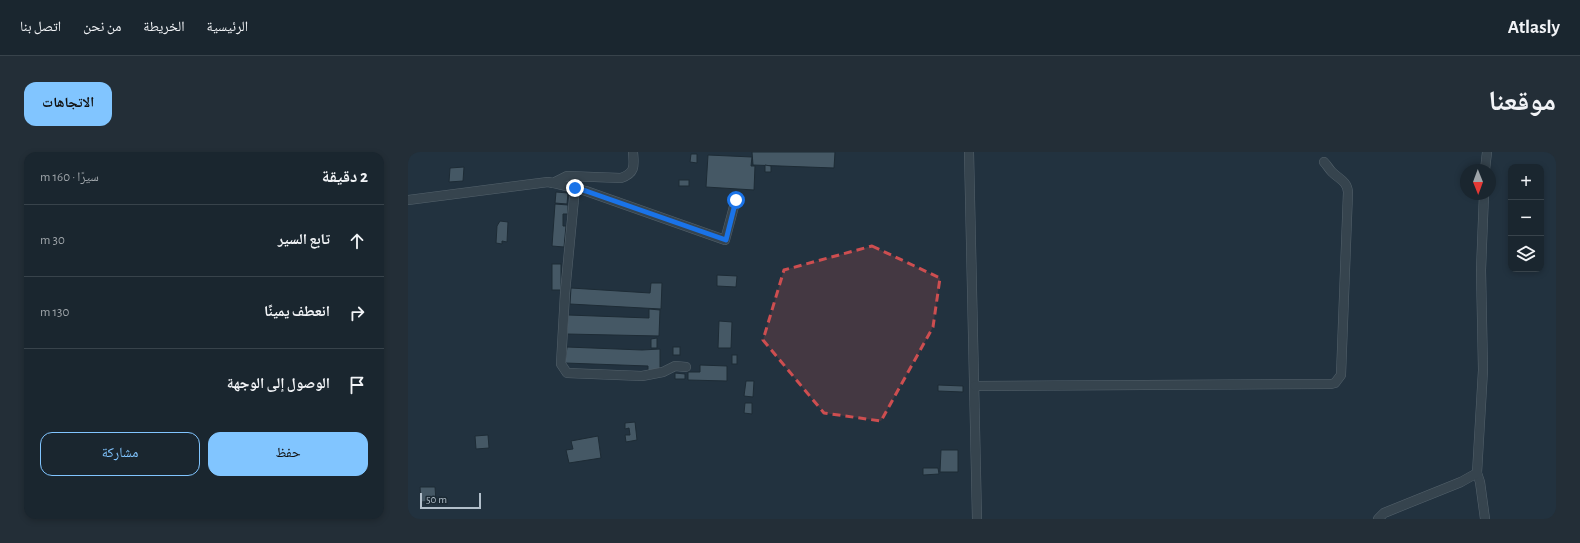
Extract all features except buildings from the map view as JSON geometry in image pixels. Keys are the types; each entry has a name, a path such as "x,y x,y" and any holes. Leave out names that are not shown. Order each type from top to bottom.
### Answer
{"street":[{"path":"553,183 567,176 621,178 629,176 633,169 633,152"},
{"path":"969,152 977,519"},
{"path":"1486,164 1487,152"},
{"path":"975,386 1335,383 1341,375 1348,186 1343,180 1332,172 1324,162"},
{"path":"408,200 548,182 586,191 726,240 736,200"},
{"path":"575,188 564,293 561,364 567,372 642,376 663,372 675,366 686,367"},
{"path":"1484,200 1481,270 1483,370 1477,473 1480,482 1485,519"},
{"path":"1378,519 1384,512 1461,482 1477,473"}],"highlighted area":[{"path":"872,246 940,278 933,327 881,421 824,413 763,340 784,270"}],"route":[{"path":"575,188 726,240 736,200"}]}
